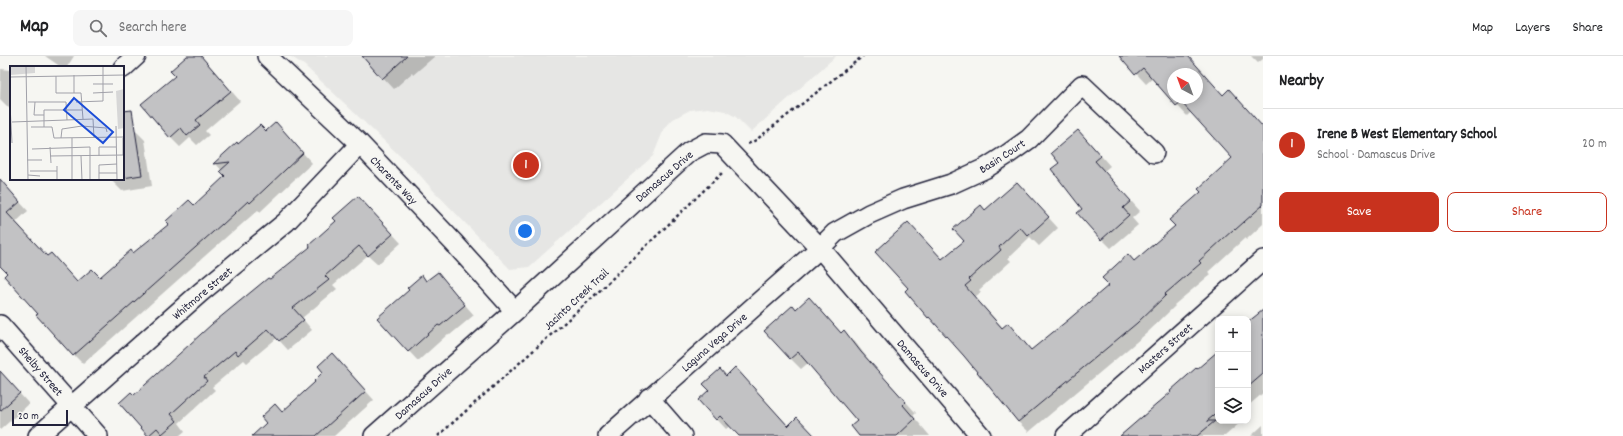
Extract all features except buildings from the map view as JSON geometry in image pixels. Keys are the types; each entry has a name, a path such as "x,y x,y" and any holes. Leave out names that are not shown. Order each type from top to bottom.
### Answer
{"street":[{"path":"124,67 136,56"},
{"name":"Charente Way","path":"267,56 360,144 454,243 515,311"},
{"name":"Basin Court","path":"820,248 835,232 869,214 903,199 950,184 986,168 1029,139 1082,85 1154,153"},
{"name":"Damascus Drive","path":"374,436 515,311 689,152 706,143 722,144 820,248 981,436"},
{"name":"Whitmore Street","path":"38,436 202,292 286,222 360,144"},
{"name":"Laguna Vega Drive","path":"608,436 649,398 820,248"},
{"name":"Masters Street","path":"1066,436 1263,260"},
{"name":"Shelby Street","path":"0,325 98,436"},
{"path":"649,398 682,436"}],"path":[{"path":"749,143 756,140 863,56"},
{"name":"Jacinto Creek Trail","path":"438,436 592,298 722,172"}],"shaded area":[{"path":"290,56 836,56 751,132 736,117 725,111 708,108 690,110 673,119 664,129 653,156 529,267 510,269 419,174 304,65"}],"place":[{"name":"Irene B West Elementary School","path":"526,165"}]}
